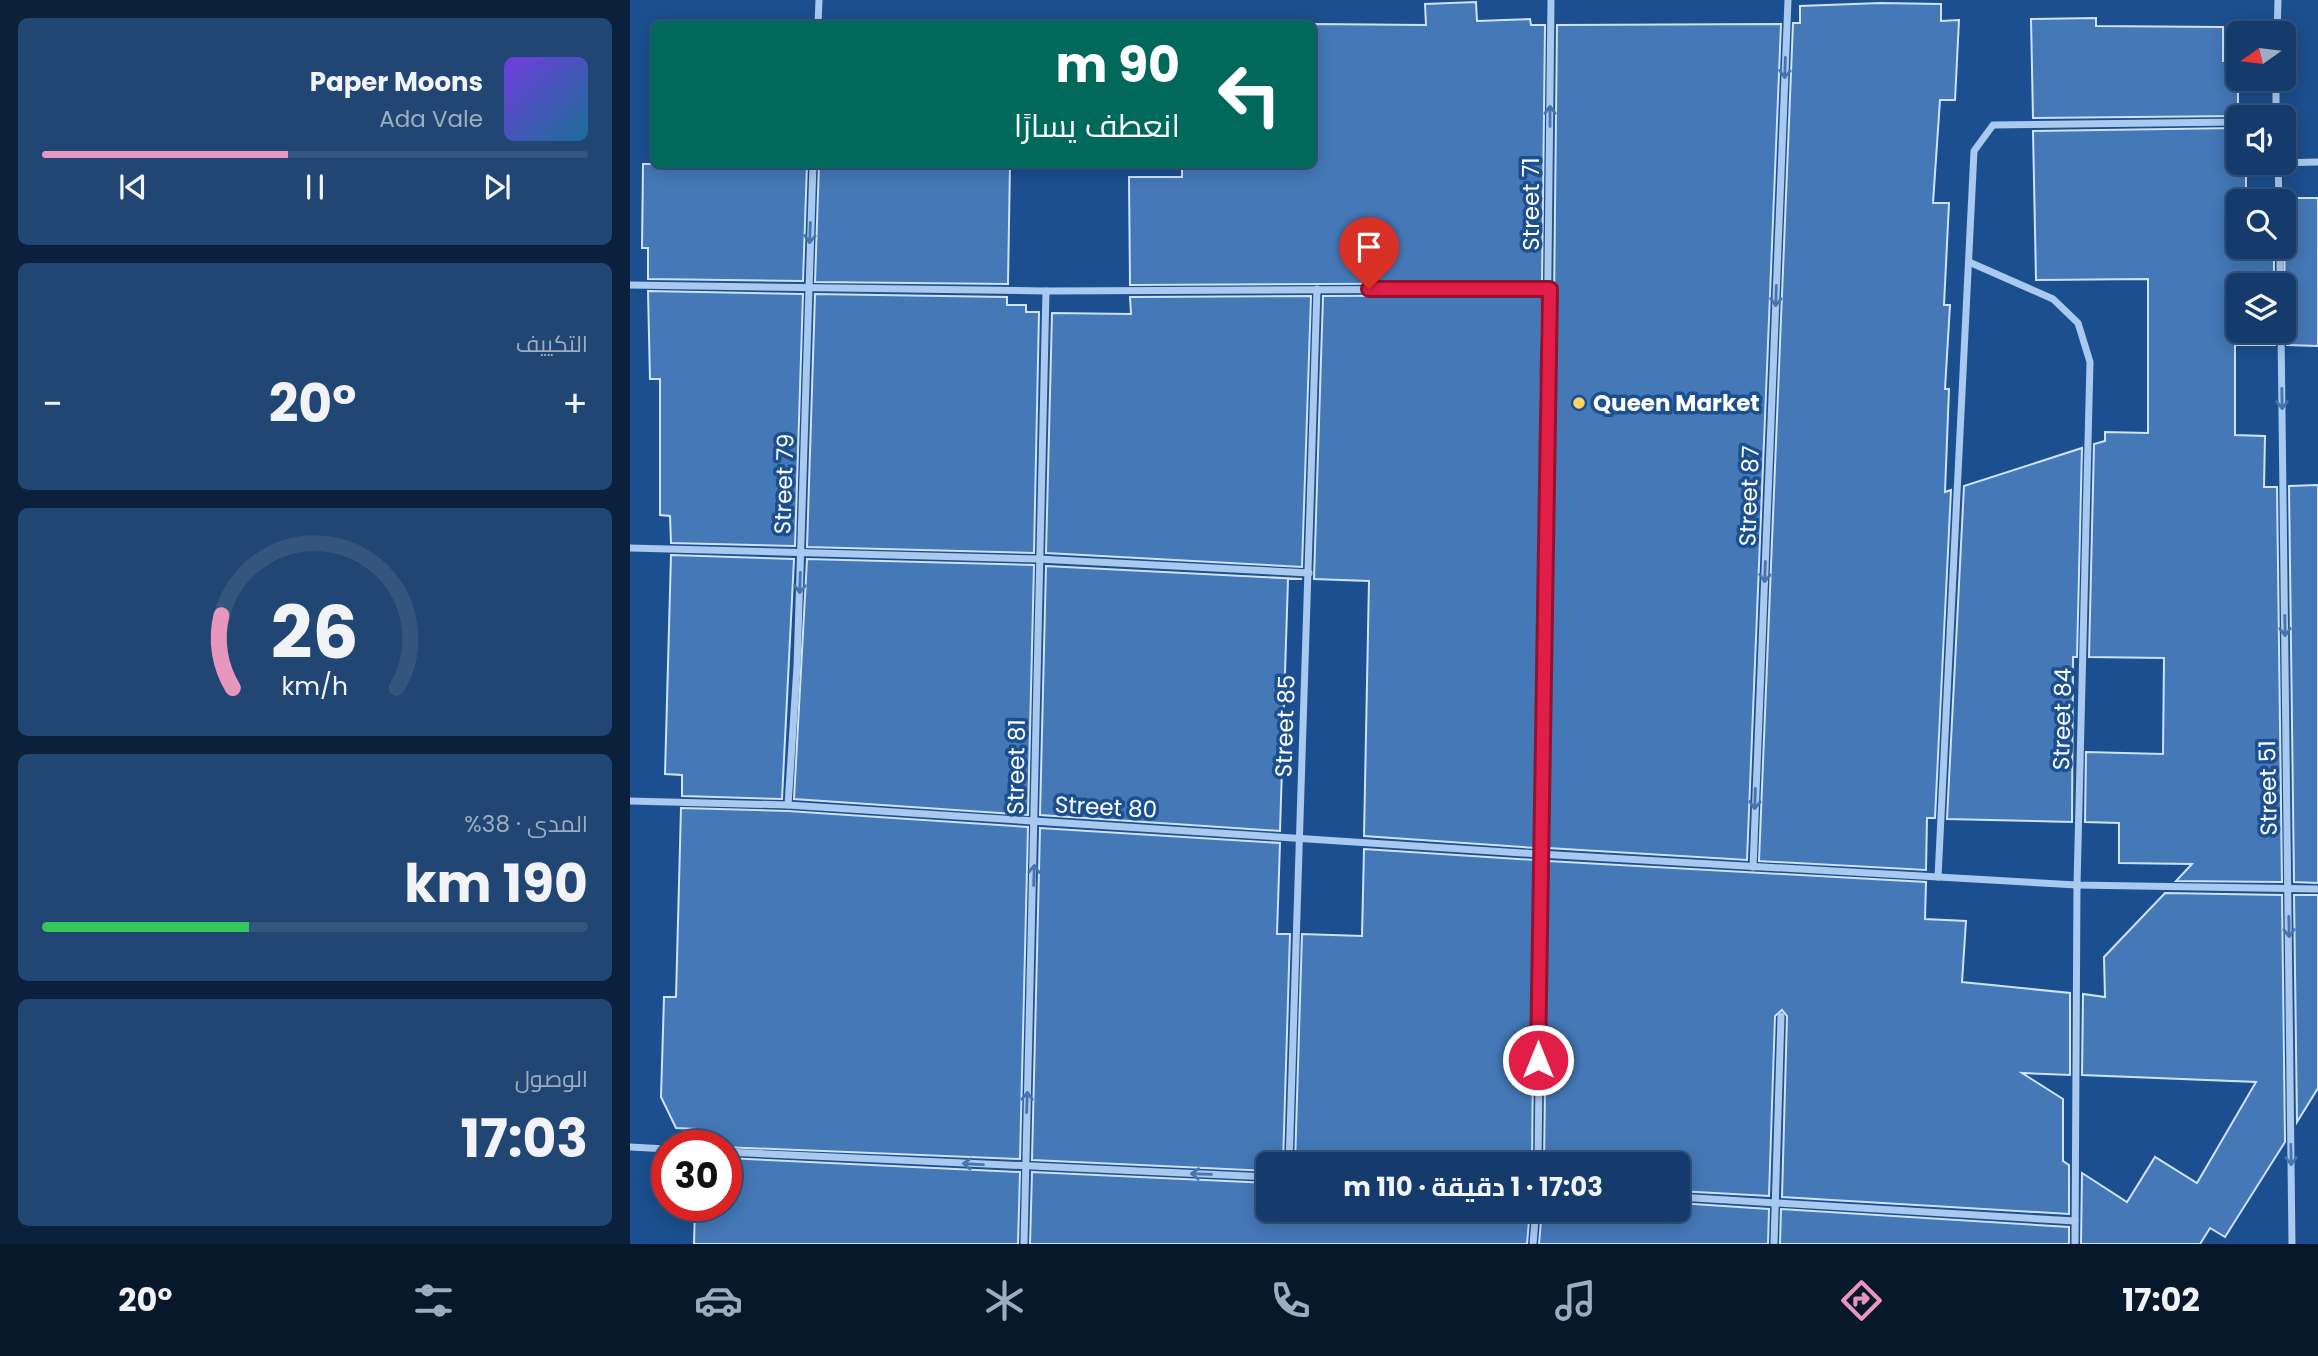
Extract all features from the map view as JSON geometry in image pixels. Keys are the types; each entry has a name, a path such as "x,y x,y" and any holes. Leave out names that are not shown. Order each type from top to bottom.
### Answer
{"street":[{"path":"818,0 818,21"},
{"name":"Street 71","path":"1538,1152 1539,854 1550,289 1551,0"},
{"name":"Street 87","path":"1753,867 1788,0"},
{"path":"2277,21 2278,0"},
{"path":"1938,877 1974,151 1993,125 2226,122"},
{"path":"2296,163 2318,162"},
{"name":"Street 79","path":"788,805 801,555 813,168"},
{"name":"Street 84","path":"1969,262 2002,279 2053,299 2078,323 2090,362 2077,885 2075,1244"},
{"path":"630,285 1046,291 1550,289"},
{"name":"Street 85","path":"1289,1152 1317,289"},
{"name":"Street 81","path":"1024,1244 1046,291"},
{"name":"Street 51","path":"2281,343 2292,1244"},
{"path":"630,548 801,555 1038,559 1309,573"},
{"name":"Street 80","path":"630,802 788,805 1301,836 1539,854 2077,885 2318,889"},
{"path":"1774,1244 1781,1016"},
{"path":"630,1147 651,1148"},
{"path":"742,1153 1256,1176"},
{"path":"1690,1197 2075,1221"},
{"path":"1533,1244 1535,1222"}],"building":[{"path":"1476,2 1477,21 1530,19 1531,25 1545,25 1542,283 1130,285 1129,177 1182,177 1182,168 1316,168 1316,24 1426,25 1425,4"},
{"path":"1941,4 1941,21 1959,20 1955,100 1940,100 1933,203 1949,203 1944,305 1950,305 1945,389 1949,389 1945,492 1951,490 1935,818 1927,818 1926,870 1759,861 1793,23 1800,23 1800,6"},
{"path":"2096,18 2096,26 2223,27 2226,91 2238,91 2238,105 2226,105 2226,116 2033,118 2031,19"},
{"path":"1781,24 1747,860 1548,848 1557,25"},
{"path":"2226,128 2226,175 2246,175 2246,189 2226,189 2226,259 2274,259 2274,273 2226,273 2226,343 2275,343 2235,345 2235,435 2265,436 2264,487 2277,487 2282,882 2176,881 2192,864 2119,863 2119,823 2085,822 2086,752 2163,754 2164,658 2089,657 2094,444 2105,441 2105,432 2148,433 2148,279 2036,280 2033,131"},
{"path":"643,164 651,164 651,168 807,168 803,281 648,279 648,248 642,248"},
{"path":"819,168 1010,168 1008,284 815,282"},
{"path":"2296,198 2318,198 2318,346 2287,345 2296,343 2296,273 2284,273 2285,259 2296,259"},
{"path":"648,291 803,294 795,546 671,543 670,516 660,515 660,379 650,379"},
{"path":"815,294 1007,297 1007,305 1026,305 1026,312 1039,312 1034,553 807,547"},
{"path":"1542,295 1535,848 1364,836 1369,581 1314,579 1323,296"},
{"path":"1311,296 1302,567 1046,553 1052,313 1131,314 1130,297"},
{"path":"2082,448 2077,657 2073,657 2072,822 1947,819 1964,486"},
{"path":"2318,485 2318,883 2294,882 2289,486"},
{"path":"671,555 794,559 782,799 682,796 682,775 665,774"},
{"path":"807,559 1034,565 1028,815 794,799"},
{"path":"1046,566 1302,579 1288,579 1280,831 1040,815"},
{"path":"681,808 788,811 1028,827 1020,1159 742,1148 742,1130 676,1128 661,1097 664,997 676,997"},
{"path":"1040,828 1280,843 1277,934 1290,934 1283,1152 1256,1152 1256,1170 1032,1160"},
{"path":"1364,849 1535,860 1532,1152 1295,1152 1302,934 1362,936"},
{"path":"1548,861 1926,882 1925,919 1966,921 1962,982 2070,993 2070,1075 2022,1073 2063,1099 2063,1161 2069,1165 2069,1214 1782,1197 1787,1016 1782,1010 1775,1016 1769,1196 1690,1192 1690,1152 1544,1152"},
{"path":"2165,893 2282,895 2285,1142 2225,1237 2210,1228 2200,1244 2081,1244 2082,1173 2127,1202 2155,1157 2197,1183 2256,1082 2082,1075 2083,994 2105,997 2104,957"},
{"path":"2294,895 2318,895 2318,1088 2297,1122"},
{"path":"742,1159 1020,1172 1018,1244 694,1244 695,1221 742,1221"},
{"path":"1032,1172 1256,1182 1256,1222 1529,1222 1527,1244 1030,1244"},
{"path":"1690,1204 1769,1209 1768,1244 1539,1244 1541,1222 1690,1222"},
{"path":"1781,1209 2069,1227 2069,1244 1780,1244"}],"place":[{"name":"Queen Market","path":"1579,403"}],"route":[{"path":"1369,289 1550,289 1539,854 1538,1060"}]}
